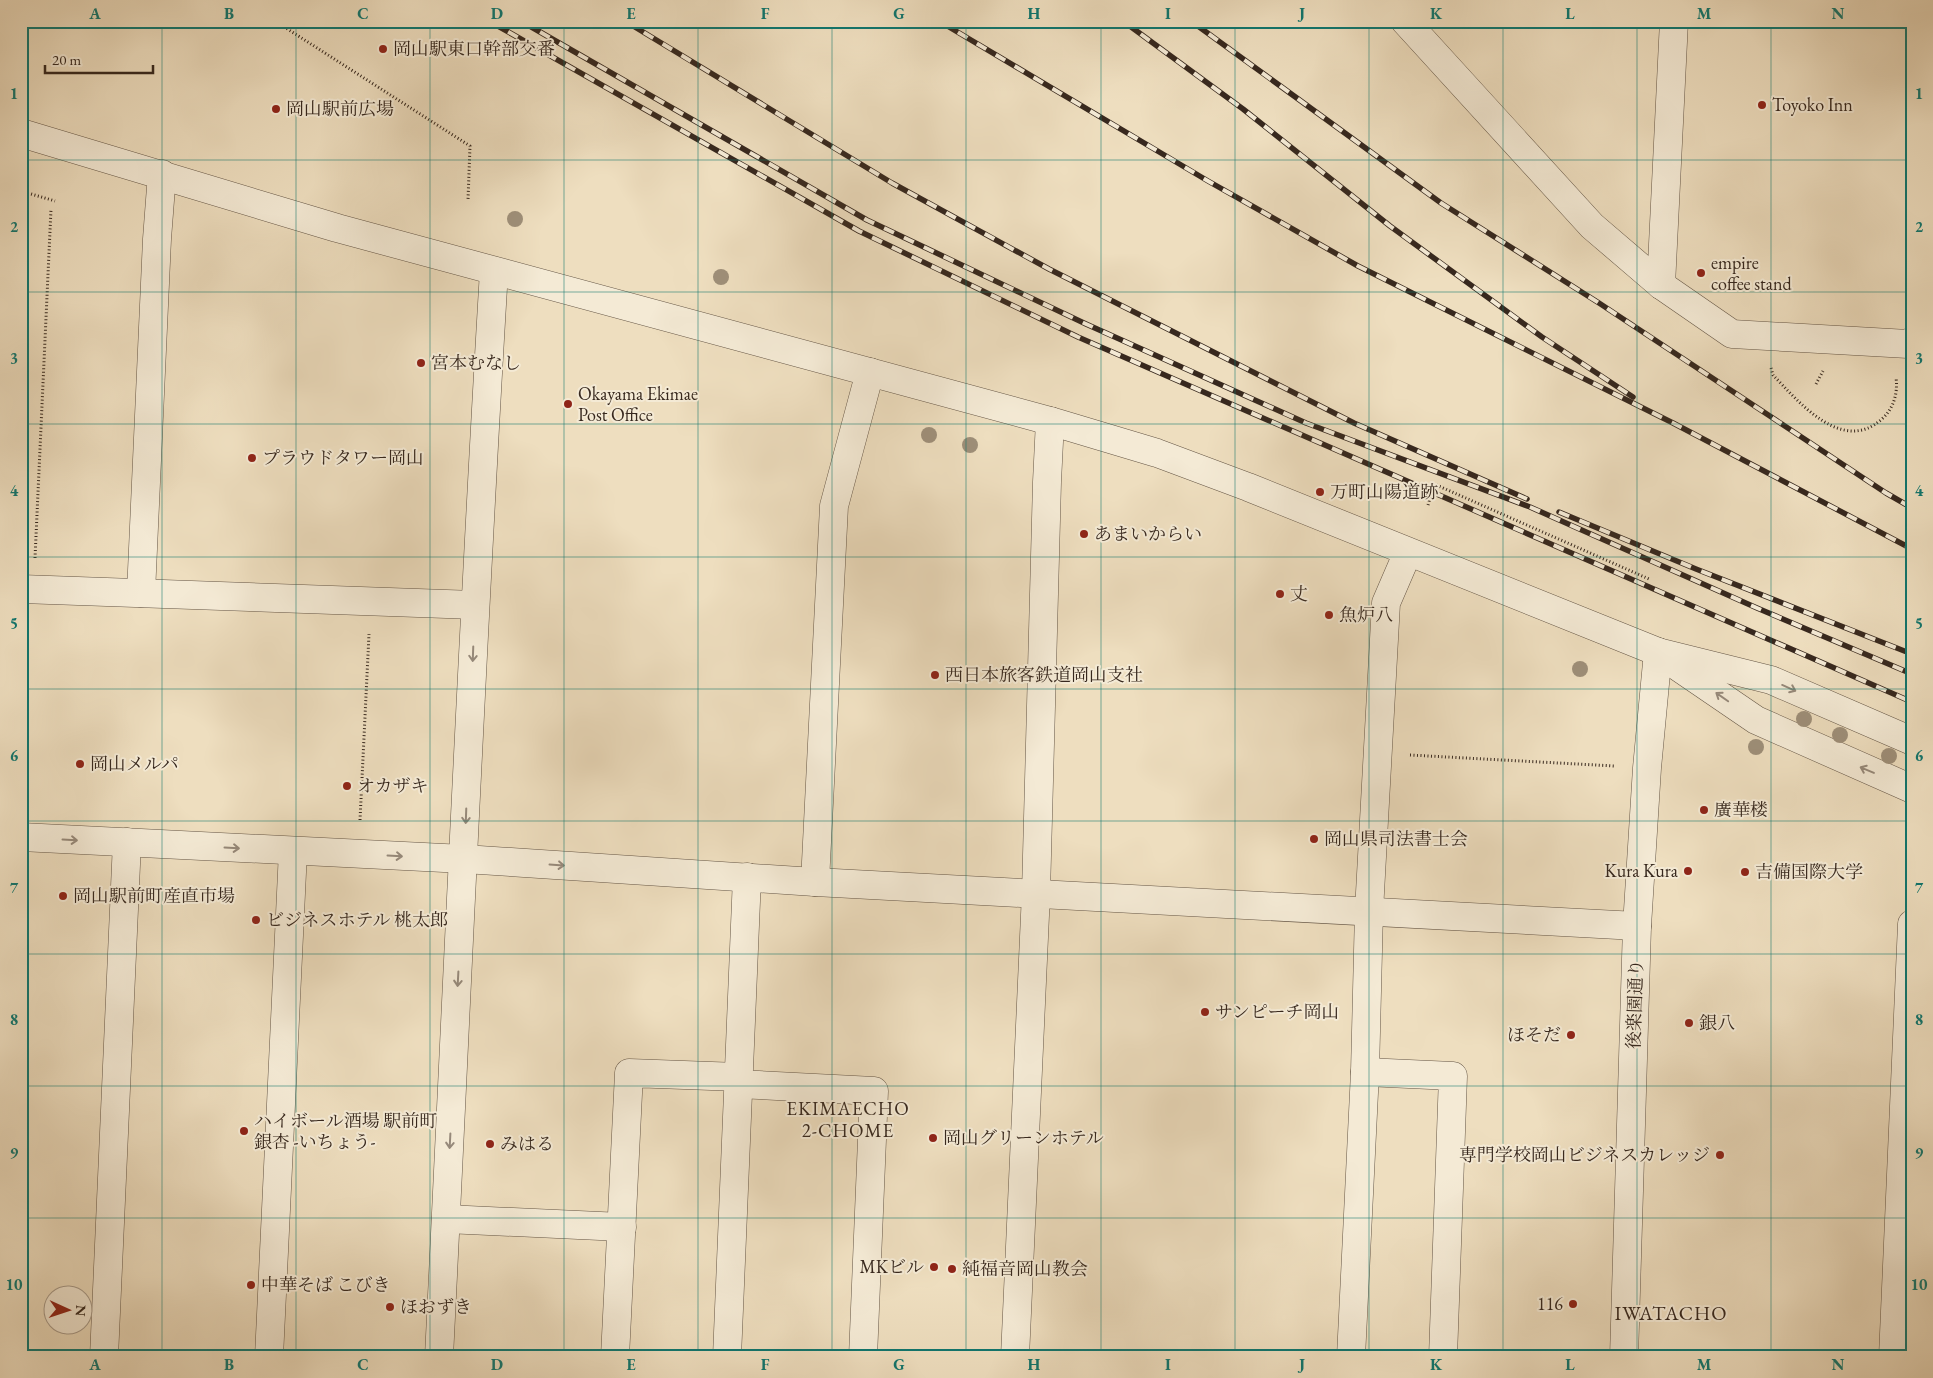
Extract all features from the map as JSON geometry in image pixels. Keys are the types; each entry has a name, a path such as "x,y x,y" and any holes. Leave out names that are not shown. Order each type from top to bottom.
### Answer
{"street":[{"path":"1661,285 1674,21"},
{"path":"1406,22 1592,226 1661,285 1732,334 1908,344 1912,341"},
{"path":"21,133 337,228 1050,420 1157,453 1230,480 1585,621 1658,652 1771,680 1912,741"},
{"path":"141,593 156,249 162,174"},
{"path":"439,1357 464,859 474,605 494,271"},
{"path":"815,882 834,506 870,372"},
{"path":"1016,1357 1036,893 1050,420"},
{"path":"1351,1357 1365,1072 1369,911 1386,602 1408,552"},
{"path":"28,589 474,605"},
{"path":"1658,652 1756,720 1912,789"},
{"name":"後楽園通り","path":"1624,1357 1637,926 1647,768 1658,652"},
{"path":"21,837 464,859 815,882 1637,926"},
{"path":"104,1357 127,842"},
{"path":"269,1357 293,851"},
{"path":"728,1357 747,877"},
{"path":"1893,1357 1912,924"},
{"path":"1365,1072 1454,1076 1443,1357"},
{"path":"616,1357 629,1073 874,1091 863,1357"},
{"path":"446,1219 622,1227"}],"path":[{"path":"275,21 470,146 468,200"},
{"path":"21,191 55,201"},
{"path":"28,589 51,209"},
{"path":"1761,336 1773,375 1806,409 1826,423 1840,429 1856,431 1872,426 1880,421 1891,407 1895,398 1896,374"},
{"path":"1428,505 1434,484 1648,579"},
{"path":"359,854 370,601"},
{"path":"1377,754 1647,768"}],"railway":[{"path":"489,21 859,231 1078,337 1912,702"},
{"path":"521,21 867,220 1086,324 1306,423 1530,507 1757,608 1912,674"},
{"path":"625,21 892,183 1049,269 1354,423 1527,499"},
{"path":"939,21 1208,181 1358,266 1673,423 1912,549"},
{"path":"1123,21 1243,109 1390,226 1542,337 1633,397"},
{"path":"1191,21 1441,203 1599,303 1886,493 1912,508"},
{"path":"1559,512 1696,569 1912,654"}],"place":[{"name":"岡山駅東口幹部交番","path":"383,49"},
{"name":"Toyoko Inn","path":"1762,105"},
{"name":"岡山駅前広場","path":"276,109"},
{"name":"empire coffee stand","path":"1701,273"},
{"name":"宮本むなし","path":"421,363"},
{"name":"Okayama Ekimae Post Office","path":"568,404"},
{"name":"プラウドタワー岡山","path":"252,458"},
{"name":"万町山陽道跡","path":"1320,492"},
{"name":"あまいからい","path":"1084,534"},
{"name":"丈","path":"1280,594"},
{"name":"魚炉八","path":"1329,615"},
{"name":"西日本旅客鉄道岡山支社","path":"935,675"},
{"name":"岡山メルパ","path":"80,764"},
{"name":"オカザキ","path":"347,786"},
{"name":"廣華楼","path":"1704,810"},
{"name":"岡山県司法書士会","path":"1314,839"},
{"name":"Kura Kura","path":"1688,871"},
{"name":"吉備国際大学","path":"1745,872"},
{"name":"岡山駅前町産直市場","path":"63,896"},
{"name":"ビジネスホテル 桃太郎","path":"256,920"},
{"name":"サンピーチ岡山","path":"1205,1012"},
{"name":"銀八","path":"1689,1023"},
{"name":"ほそだ","path":"1571,1035"},
{"name":"ハイボール酒場 駅前町 銀杏 -いちょう-","path":"244,1131"},
{"name":"岡山グリーンホテル","path":"933,1138"},
{"name":"みはる","path":"490,1144"},
{"name":"専門学校岡山ビジネスカレッジ","path":"1720,1155"},
{"name":"MKビル","path":"934,1267"},
{"name":"純福音岡山教会","path":"952,1269"},
{"name":"中華そば こびき","path":"251,1285"},
{"name":"116","path":"1573,1304"},
{"name":"ほおずき","path":"390,1307"}],"district":[{"name":"EKIMAECHO 2-CHOME","path":"848,1119"},
{"name":"IWATACHO","path":"1671,1313"}]}
